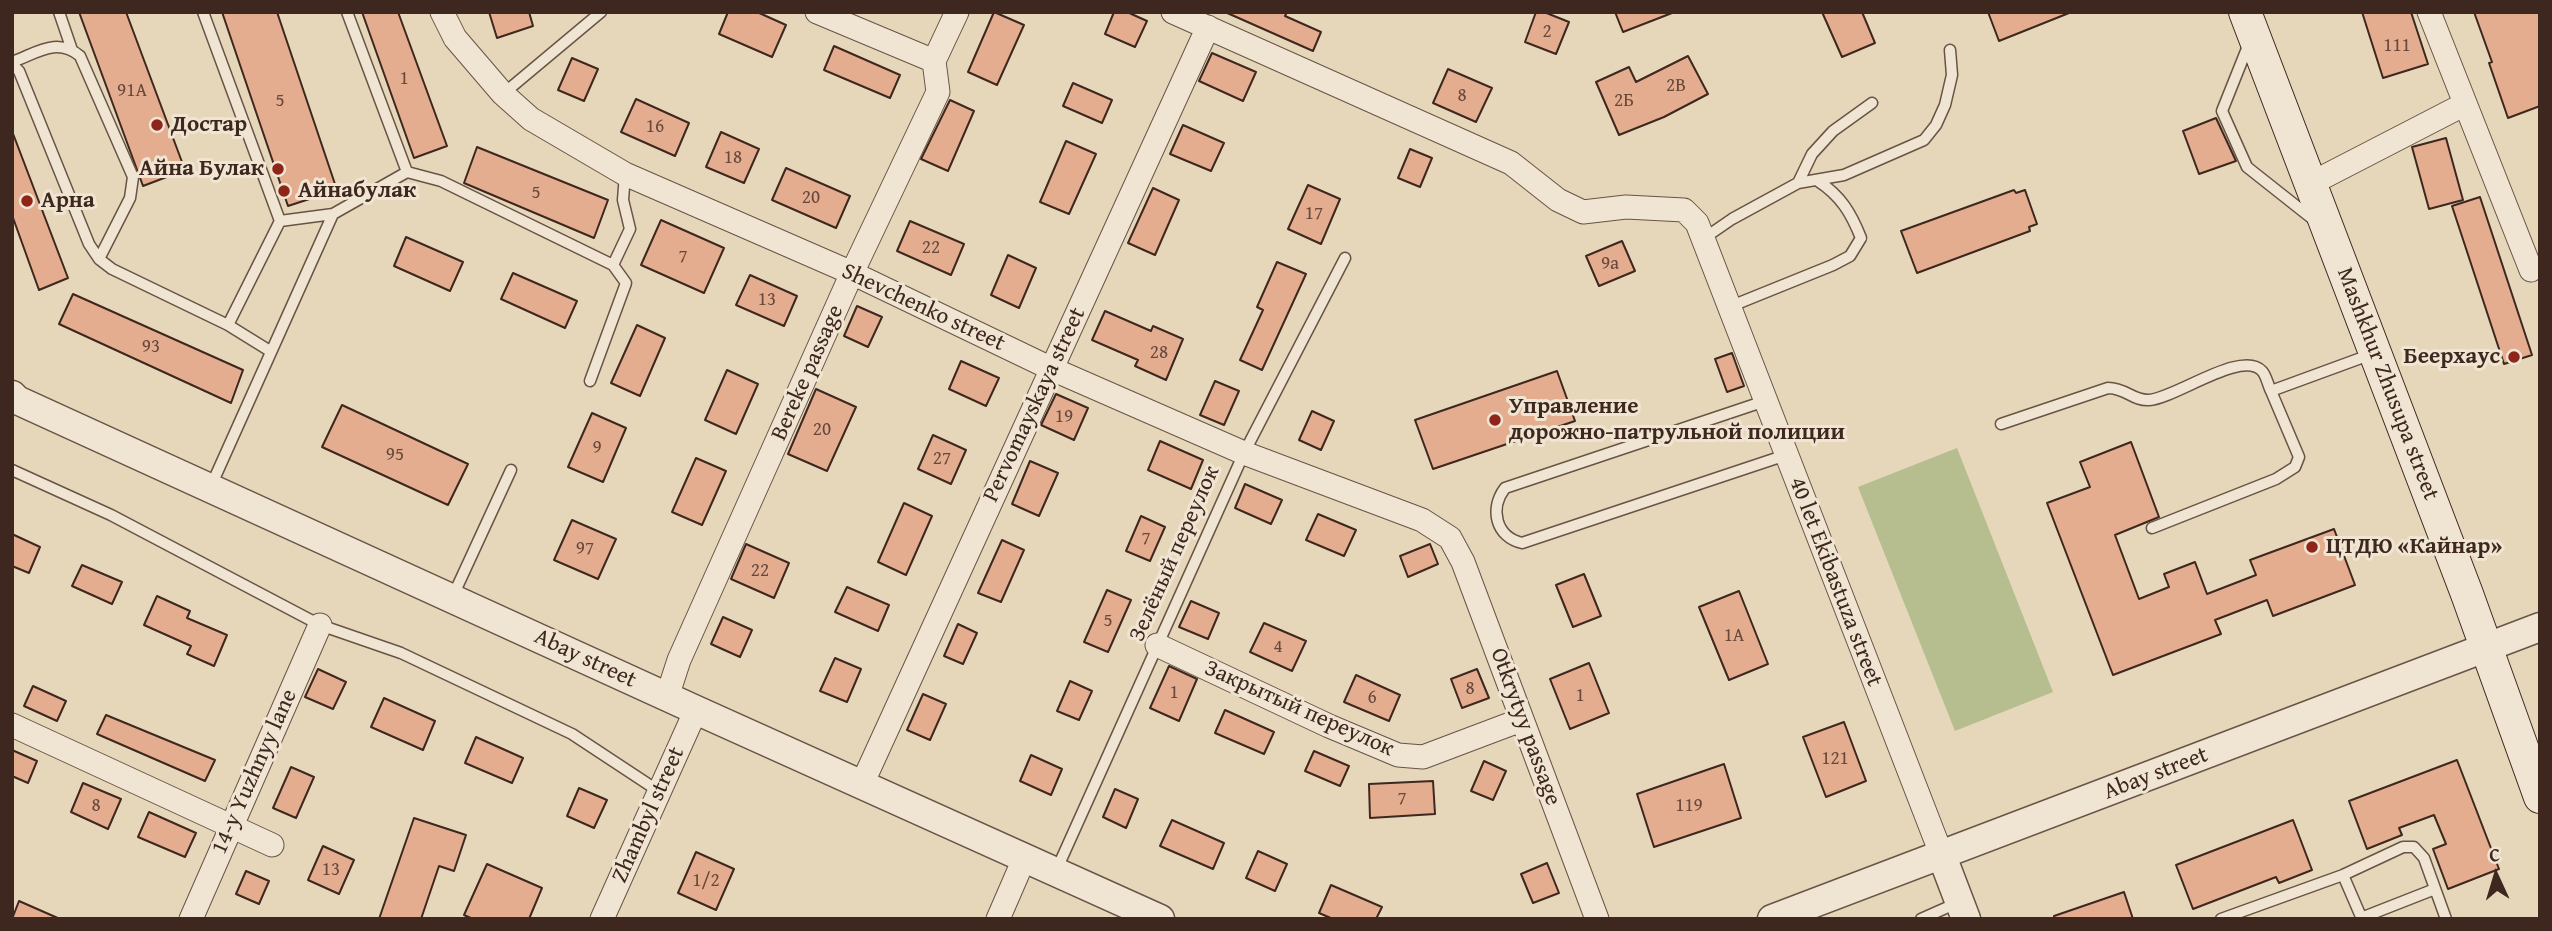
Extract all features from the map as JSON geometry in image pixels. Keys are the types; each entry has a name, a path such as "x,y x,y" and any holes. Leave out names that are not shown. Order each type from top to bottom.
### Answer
{"main road":[{"name":"Mashkhur Zhusupa street","path":"2249,23 2487,647 2540,797"}],"street":[{"name":"Shevchenko street","path":"442,12 455,37 478,68 531,119 625,174 852,274 1052,369 1244,453 1422,520 1450,538"},
{"path":"817,12 934,61"},
{"name":"Bereke passage","path":"667,697 679,660 852,274 938,92 934,61 957,12"},
{"path":"1173,12 1209,27"},
{"path":"2429,12 2531,270"},
{"name":"40 let Ekibastuza street","path":"1209,27 1511,163 1558,200 1583,212 1626,207 1684,210 1697,223 1963,910"},
{"name":"Pervomayskaya street","path":"862,784 1209,27"},
{"path":"2310,184 2465,104"},
{"name":"Abay street","path":"12,395 17,400 209,489 1160,919"},
{"name":"Otkrytyy passage","path":"1450,538 1464,562 1597,919"},
{"name":"14-y Yuzhnyy lane","path":"191,919 320,625"},
{"name":"Abay street","path":"1772,919 2540,627"},
{"name":"Закрытый переулок","path":"1157,645 1329,726 1398,755 1423,757 1521,720"},
{"name":"Zhambyl street","path":"602,919 696,710"},
{"path":"12,725 272,845"},
{"path":"998,919 1024,859"}],"lane":[{"path":"60,12 72,50"},
{"path":"203,12 281,221 228,325"},
{"path":"347,12 407,172"},
{"path":"503,94 601,12"},
{"path":"2249,23 2222,111 2247,167 2328,230"},
{"path":"99,259 130,198 133,177 80,56 58,45 12,63 19,71 89,244 99,259 112,269 228,325 270,351"},
{"path":"1703,239 1732,219 1798,183 1844,175 1924,140 1936,125 1945,105 1952,75 1950,50"},
{"path":"1798,183 1812,154 1819,146 1833,131 1872,103"},
{"path":"281,221 334,214 407,172 441,181 613,265 626,283 590,381"},
{"path":"613,265 630,229 623,200 625,174"},
{"path":"1729,307 1850,256 1861,238 1850,211 1833,191 1818,181"},
{"path":"209,489 334,214"},
{"name":"Зелёный переулок","path":"1056,871 1244,453 1345,258"},
{"path":"2271,391 2374,353"},
{"path":"2001,424 2108,388 2120,388 2136,398 2148,401 2165,397 2239,364 2253,365 2263,372 2299,457 2295,467 2276,479 2152,528"},
{"path":"1765,401 1505,488 1497,498 1496,510 1503,534 1509,540 1522,543 1786,455"},
{"path":"12,470 111,515 320,625 401,653 572,734 660,792"},
{"path":"452,598 511,470"},
{"path":"2221,919 2343,875 2403,847 2414,848 2424,858 2446,919"},
{"path":"2343,875 2362,918 2435,889"},
{"path":"1921,919 1963,910"}],"green space":[{"path":"1957,448 2053,692 1955,731 1858,487"}],"building":[{"path":"79,12 126,12 185,170 143,186"},
{"path":"222,12 277,12 337,190 288,206"},
{"path":"362,12 398,12 447,146 414,158"},
{"path":"489,12 529,12 533,26 497,38"},
{"path":"728,12 757,12 786,25 772,57 719,34"},
{"path":"994,12 1024,25 997,85 968,72"},
{"path":"1114,12 1127,12 1147,21 1135,47 1105,34"},
{"path":"1225,12 1287,12 1285,16 1321,32 1313,51"},
{"path":"1536,12 1544,12 1569,22 1556,54 1525,42"},
{"path":"1615,12 1672,12 1672,13 1623,32"},
{"path":"1822,12 1862,12 1875,43 1842,57"},
{"path":"1988,12 2069,12 2069,13 1999,41"},
{"path":"2362,12 2411,12 2428,64 2383,78"},
{"path":"2474,12 2540,12 2540,106 2508,118"},
{"path":"834,46 900,75 890,98 824,70"},
{"path":"1212,53 1256,72 1243,101 1199,81"},
{"path":"1688,56 1708,94 1664,117 1619,135 1596,82 1629,67 1636,82"},
{"path":"572,58 598,69 584,101 558,90"},
{"path":"1448,69 1492,88 1476,122 1433,103"},
{"path":"1073,83 1112,100 1102,123 1063,106"},
{"path":"636,99 689,123 675,156 621,132"},
{"path":"950,100 974,111 948,171 921,159"},
{"path":"2216,118 2236,161 2199,174 2183,131"},
{"path":"1183,125 1224,143 1211,171 1170,154"},
{"path":"12,131 68,278 39,290 12,215"},
{"path":"721,132 759,149 744,183 706,167"},
{"path":"2446,138 2463,200 2429,209 2412,147"},
{"path":"1066,141 1096,154 1069,214 1040,202"},
{"path":"477,147 608,200 594,238 464,183"},
{"path":"1410,149 1432,158 1420,187 1398,178"},
{"path":"786,168 850,196 836,228 772,200"},
{"path":"1308,185 1340,199 1321,244 1288,229"},
{"path":"1153,188 1179,200 1155,255 1128,243"},
{"path":"2014,190 2016,193 2025,190 2037,224 2029,227 2030,231 1917,273 1901,231"},
{"path":"2480,197 2532,355 2504,364 2452,206"},
{"path":"661,220 724,248 704,293 641,265"},
{"path":"910,221 964,244 951,275 897,251"},
{"path":"406,237 463,262 450,291 394,266"},
{"path":"1622,241 1635,271 1599,286 1586,256"},
{"path":"1008,255 1036,268 1019,308 991,295"},
{"path":"1277,262 1306,274 1262,370 1240,360 1263,310 1257,307"},
{"path":"513,273 577,301 565,328 501,299"},
{"path":"750,275 797,296 784,326 736,305"},
{"path":"73,294 243,370 231,403 59,324"},
{"path":"857,306 882,317 868,347 844,336"},
{"path":"1105,311 1151,331 1153,326 1183,339 1166,380 1135,366 1138,360 1092,340"},
{"path":"637,325 665,338 640,396 611,383"},
{"path":"1732,353 1744,386 1727,392 1715,359"},
{"path":"961,361 999,378 986,406 949,389"},
{"path":"727,370 758,384 736,434 705,420"},
{"name":"Управление дорожно-патрульной полиции","path":"1557,371 1575,421 1433,469 1415,420"},
{"path":"1215,381 1239,391 1224,425 1200,415"},
{"path":"816,389 856,407 827,471 788,454"},
{"path":"1056,394 1088,408 1074,440 1041,425"},
{"path":"342,405 468,464 448,505 322,447"},
{"path":"1312,411 1334,421 1321,450 1299,440"},
{"path":"592,413 626,428 603,482 568,467"},
{"path":"933,435 966,450 951,484 918,469"},
{"path":"1160,441 1203,460 1191,489 1148,470"},
{"name":"ЦТДЮ «Кайнар»","path":"2131,442 2159,517 2115,535 2139,599 2169,587 2164,574 2195,562 2207,594 2256,575 2250,560 2334,529 2355,585 2273,616 2267,600 2215,620 2221,634 2113,675 2047,503 2090,487 2080,462"},
{"path":"696,458 726,471 702,525 672,512"},
{"path":"1030,461 1058,473 1039,516 1012,504"},
{"path":"1245,484 1282,500 1271,524 1235,508"},
{"path":"904,503 932,516 906,575 878,562"},
{"path":"1318,514 1356,530 1344,556 1306,540"},
{"path":"1141,516 1165,527 1150,561 1126,551"},
{"path":"572,520 616,539 598,579 554,560"},
{"path":"12,534 40,547 29,573 12,566"},
{"path":"1002,540 1024,550 1001,602 978,593"},
{"path":"746,544 789,563 774,598 731,579"},
{"path":"1430,544 1438,564 1408,577 1400,556"},
{"path":"82,565 122,582 112,604 72,586"},
{"path":"1584,574 1601,616 1573,627 1556,585"},
{"path":"847,587 889,605 878,631 835,612"},
{"path":"1107,590 1131,600 1108,652 1084,642"},
{"path":"1739,591 1768,664 1729,680 1699,607"},
{"path":"157,596 190,611 187,618 227,635 214,666 187,654 191,646 144,625"},
{"path":"1191,601 1219,613 1208,639 1179,627"},
{"path":"723,617 752,630 740,657 711,644"},
{"path":"1264,623 1306,641 1292,671 1250,652"},
{"path":"958,624 977,633 963,664 944,656"},
{"path":"835,658 861,669 847,702 820,691"},
{"path":"1589,663 1609,713 1570,729 1550,679"},
{"path":"1169,666 1197,679 1179,721 1150,708"},
{"path":"318,669 346,682 333,709 305,697"},
{"path":"1477,669 1489,698 1462,708 1451,679"},
{"path":"1356,675 1400,695 1389,721 1344,702"},
{"path":"1070,681 1092,691 1079,720 1057,711"},
{"path":"33,686 66,701 57,721 24,706"},
{"path":"923,694 946,704 930,740 907,730"},
{"path":"384,698 435,721 423,750 371,727"},
{"path":"1225,710 1274,732 1264,754 1215,733"},
{"path":"106,715 215,760 205,781 97,734"},
{"path":"1844,722 1866,781 1826,797 1803,737"},
{"path":"476,737 523,758 512,783 465,763"},
{"path":"12,750 37,761 28,783 12,776"},
{"path":"1314,751 1349,766 1340,786 1305,771"},
{"path":"1031,755 1062,769 1051,795 1020,781"},
{"path":"2457,760 2499,869 2448,889 2433,849 2446,844 2434,815 2399,828 2402,835 2367,849 2349,801"},
{"path":"1484,761 1506,771 1493,800 1471,791"},
{"path":"1724,764 1741,818 1654,847 1637,794"},
{"path":"291,767 314,777 296,818 273,808"},
{"path":"1433,781 1435,814 1370,818 1369,784"},
{"path":"83,783 121,799 108,829 71,812"},
{"path":"579,788 607,800 594,828 567,816"},
{"path":"1115,789 1138,799 1126,828 1103,817"},
{"path":"149,812 196,833 185,857 138,837"},
{"path":"414,818 466,835 454,871 439,866 421,919 379,919"},
{"path":"1172,820 1224,843 1213,869 1160,846"},
{"path":"2293,820 2312,870 2279,883 2276,877 2193,909 2176,865"},
{"path":"323,846 354,860 339,894 308,880"},
{"path":"1258,851 1287,864 1275,891 1246,878"},
{"path":"696,852 734,869 716,910 678,893"},
{"path":"1547,863 1559,893 1533,903 1521,874"},
{"path":"487,864 542,888 529,919 473,919 464,915"},
{"path":"246,871 269,881 259,904 236,894"},
{"path":"1331,885 1382,907 1376,919 1333,919 1319,913"},
{"path":"2124,892 2133,919 2054,919 2054,916"},
{"path":"19,901 60,919 12,919"}],"place":[{"name":"Достар","path":"157,125"},
{"name":"Айна Булак","path":"278,169"},
{"name":"Айнабулак","path":"284,191"},
{"name":"Арна","path":"27,201"},
{"name":"Беерхаус","path":"2514,357"},
{"name":"Управление дорожно-патрульной полиции","path":"1495,420"},
{"name":"ЦТДЮ «Кайнар»","path":"2312,547"}]}
